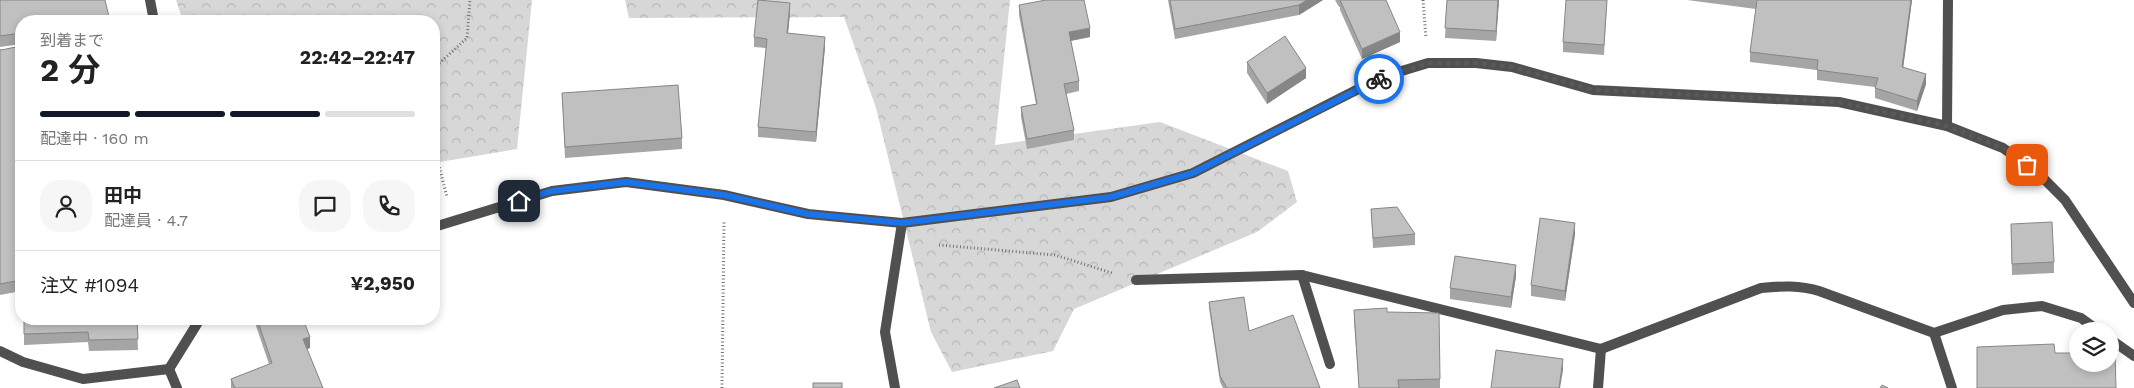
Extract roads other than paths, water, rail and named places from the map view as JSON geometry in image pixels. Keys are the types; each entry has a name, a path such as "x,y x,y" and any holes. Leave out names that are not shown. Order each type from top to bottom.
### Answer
{"street":[{"path":"150,0 153,15"},
{"path":"1947,126 1948,0"},
{"path":"440,225 552,191 626,182 724,195 808,214 902,223 1111,197 1193,173 1382,77 1428,63 1476,63 1512,67 1593,90 1839,102 1947,126 2003,148 2039,174 2066,200 2134,303"},
{"path":"894,388 885,332 902,223"},
{"path":"1136,280 1302,275 1602,349 1761,288 1782,286 1802,286 1819,290 1934,333 2003,310 2042,306 2081,318 2087,322"},
{"path":"1302,275 1330,364"},
{"path":"169,369 196,325"},
{"path":"1934,333 1952,388"},
{"path":"2119,345 2134,356"},
{"path":"1598,388 1602,349"},
{"path":"0,351 23,362 83,379 169,369"},
{"path":"169,369 178,388"}]}
